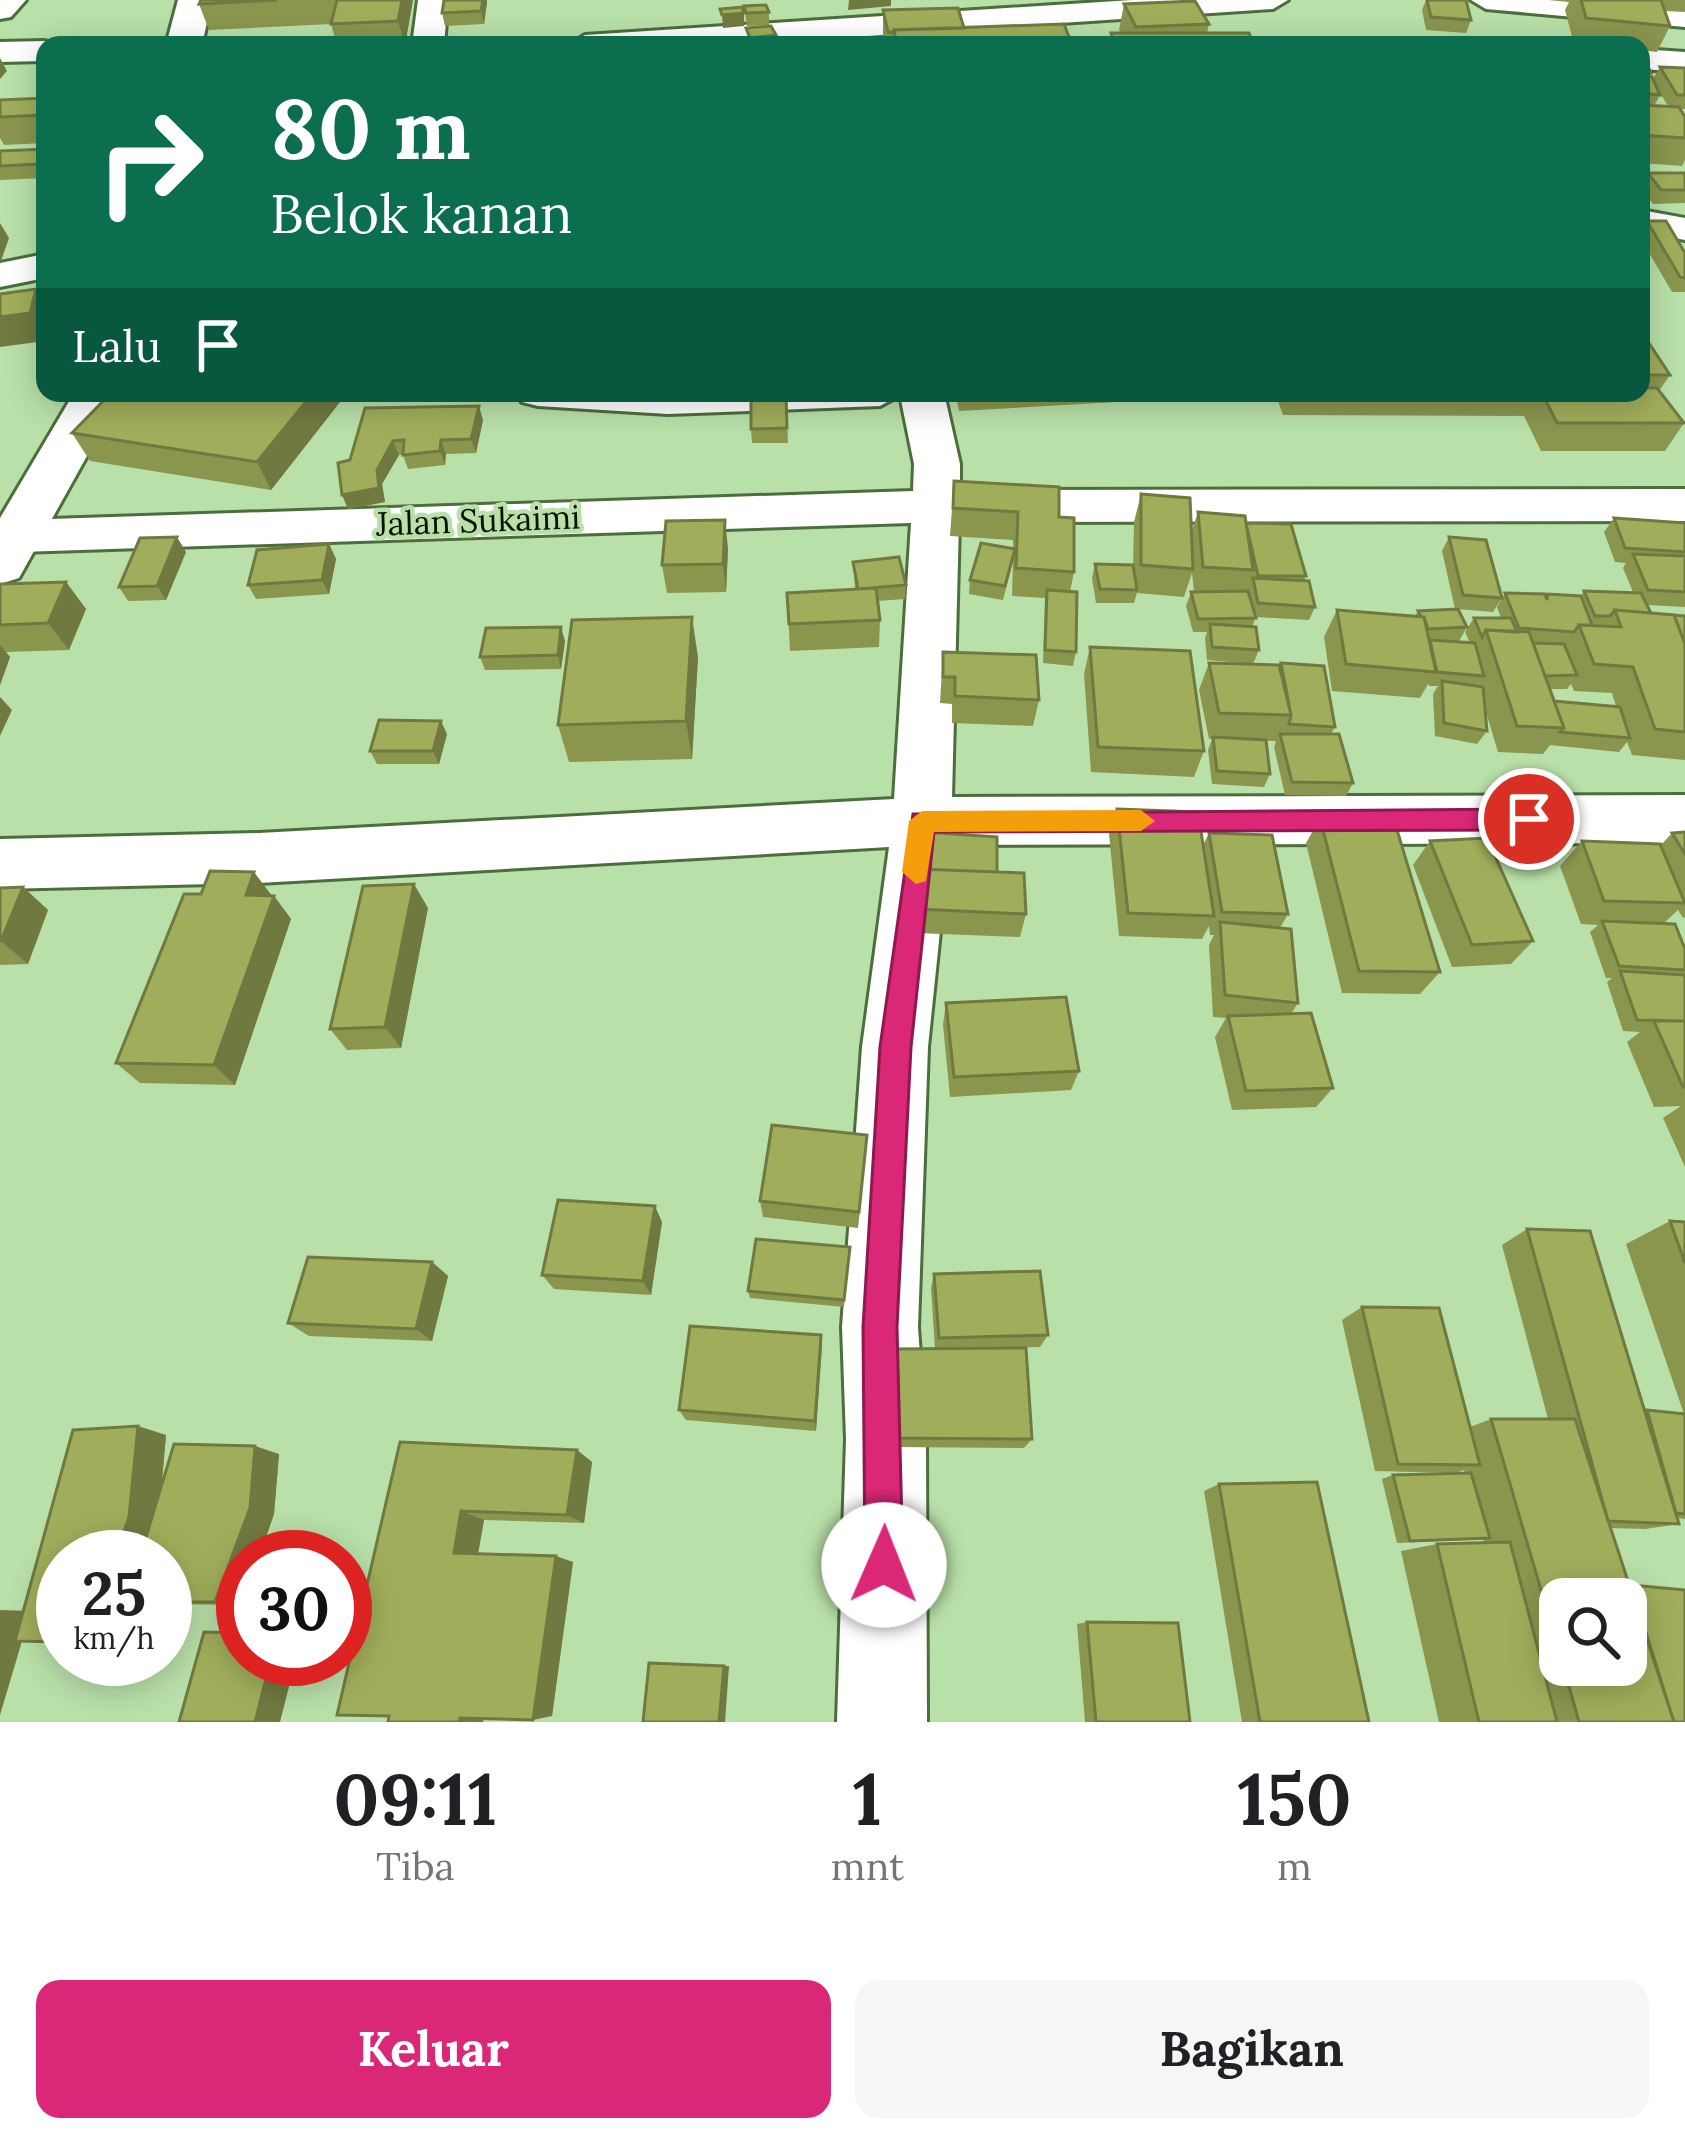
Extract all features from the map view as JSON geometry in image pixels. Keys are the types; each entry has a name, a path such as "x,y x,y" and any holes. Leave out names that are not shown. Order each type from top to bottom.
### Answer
{"main road":[{"path":"186,36 195,0"},
{"path":"10,551 93,402"}],"street":[{"path":"0,10 11,0"},
{"path":"429,36 433,0 447,0"},
{"path":"687,36 963,9 1274,0"},
{"path":"1472,0 1489,15 1526,2 1685,18"},
{"path":"0,52 36,51"},
{"path":"1650,60 1685,62"},
{"path":"1650,223 1685,229"},
{"path":"0,274 36,268"},
{"path":"882,1722 886,1439 880,1327 896,1047 922,821 936,506 937,464 924,402"},
{"name":"Jalan Sukaimi","path":"10,551 936,506 1685,505"},
{"path":"1623,819 1649,875"},
{"path":"0,864 259,857 922,821 1685,819"}],"building":[{"path":"201,0 277,0 199,4"},
{"path":"337,0 402,0 398,21 331,24"},
{"path":"444,0 483,0 481,11 442,13"},
{"path":"1427,0 1466,0 1471,20 1431,17"},
{"path":"1581,0 1661,0 1670,26 1586,18"},
{"path":"1195,1 1209,24 1136,27 1124,4"},
{"path":"766,5 769,12 746,13 744,6"},
{"path":"742,7 744,13 722,15 720,9"},
{"path":"958,8 964,28 894,32 888,32 883,10"},
{"path":"1064,24 1069,36 895,36 894,30"},
{"path":"771,26 776,35 749,36 746,28"},
{"path":"1111,33 1250,36 1112,36"},
{"path":"1660,67 1685,68 1685,95 1677,95"},
{"path":"1650,77 1652,77 1660,95 1650,94"},
{"path":"36,98 36,115 0,117 0,100"},
{"path":"1650,105 1679,107 1685,117 1685,138 1650,136"},
{"path":"36,149 36,164 0,166 0,151"},
{"path":"1650,173 1685,173 1685,190 1661,190"},
{"path":"1650,221 1666,221 1685,253 1685,278 1680,277"},
{"path":"36,289 30,313 0,317 0,294"},
{"path":"1650,345 1670,375 1650,375"},
{"path":"1650,388 1657,388 1684,423 1557,423 1546,402 1650,402"},
{"path":"102,402 306,402 257,462 72,433"},
{"path":"751,402 786,402 787,428 751,429"},
{"path":"479,406 471,439 441,440 440,451 403,455 404,440 393,441 377,470 379,488 342,495 338,463 350,460 365,408"},
{"path":"954,481 1059,487 1059,517 1074,518 1074,572 1016,568 1018,512 953,508"},
{"path":"1141,494 1190,498 1193,569 1141,565"},
{"path":"1198,512 1245,516 1253,570 1203,567"},
{"path":"1614,518 1685,523 1685,552 1625,548"},
{"path":"725,520 723,564 662,565 666,521"},
{"path":"1246,523 1291,524 1306,576 1258,576"},
{"path":"177,537 157,586 119,587 140,538"},
{"path":"1449,537 1486,540 1502,598 1463,595"},
{"path":"981,543 1015,549 1005,586 970,580"},
{"path":"329,544 322,580 248,585 257,550"},
{"path":"1633,554 1685,556 1685,592 1648,590"},
{"path":"899,557 906,585 858,589 853,562"},
{"path":"1095,564 1133,565 1137,590 1100,589"},
{"path":"1253,578 1309,581 1315,607 1258,603"},
{"path":"66,582 48,623 0,625 0,584"},
{"path":"876,588 880,620 789,624 787,593"},
{"path":"1047,590 1077,592 1076,652 1045,650"},
{"path":"1248,591 1256,618 1198,619 1191,592"},
{"path":"1584,591 1641,593 1651,613 1615,610 1610,616 1595,616"},
{"path":"1505,593 1545,594 1547,600 1548,594 1581,596 1592,625 1579,625 1574,632 1519,628"},
{"path":"1458,609 1467,627 1428,629 1418,611"},
{"path":"1337,610 1424,617 1436,672 1346,664"},
{"path":"1615,610 1674,615 1685,644 1685,732 1655,729 1633,667 1594,664 1579,625 1621,627"},
{"path":"1674,615 1685,616 1685,641 1684,641"},
{"path":"692,617 686,721 558,725 572,620"},
{"path":"1474,618 1511,618 1517,632 1486,630 1482,637"},
{"path":"1210,624 1256,627 1259,650 1212,647"},
{"path":"561,627 558,655 480,657 486,628"},
{"path":"1486,630 1529,632 1564,728 1517,726"},
{"path":"1430,640 1475,643 1484,676 1437,672"},
{"path":"1533,643 1564,644 1577,675 1545,676"},
{"path":"1090,647 1190,651 1204,751 1098,747"},
{"path":"943,652 1036,655 1039,700 955,696 955,677 943,677"},
{"path":"1209,663 1279,665 1291,715 1219,713"},
{"path":"1281,663 1324,666 1335,727 1289,724"},
{"path":"1442,681 1483,687 1487,731 1444,723"},
{"path":"1554,701 1620,707 1630,738 1560,732 1564,728"},
{"path":"379,720 441,721 433,751 370,751"},
{"path":"1280,734 1339,734 1353,783 1292,782"},
{"path":"1213,737 1266,740 1270,774 1217,771"},
{"path":"1117,809 1198,812 1214,916 1128,913"},
{"path":"1320,818 1394,820 1440,972 1359,971"},
{"path":"923,832 997,837 997,872 920,869"},
{"path":"1685,832 1685,854 1672,833"},
{"path":"1209,833 1272,835 1288,914 1222,912"},
{"path":"1487,838 1533,941 1472,945 1430,841"},
{"path":"1582,841 1660,844 1685,903 1604,901"},
{"path":"919,869 1024,873 1026,914 918,909"},
{"path":"210,871 254,872 246,895 274,896 214,1065 116,1063 184,894 201,894"},
{"path":"414,884 385,1027 330,1029 363,886"},
{"path":"23,887 1,941 0,941 0,888"},
{"path":"1602,921 1675,924 1685,949 1685,970 1619,966"},
{"path":"1220,922 1291,929 1298,1003 1225,995"},
{"path":"1620,971 1685,975 1685,1021 1637,1020"},
{"path":"1066,997 1079,1071 954,1077 946,1003"},
{"path":"1311,1013 1333,1088 1246,1091 1228,1016"},
{"path":"1654,1021 1685,1021 1685,1087 1683,1087"},
{"path":"772,1125 867,1135 859,1212 760,1201"},
{"path":"558,1200 655,1206 643,1281 542,1275"},
{"path":"1670,1221 1685,1222 1685,1263"},
{"path":"1527,1229 1590,1231 1679,1524 1608,1521"},
{"path":"756,1239 850,1247 844,1300 748,1291"},
{"path":"308,1257 432,1262 416,1329 288,1323"},
{"path":"1040,1271 1048,1335 939,1338 934,1274"},
{"path":"1362,1307 1439,1308 1480,1465 1398,1464"},
{"path":"690,1326 821,1335 815,1421 679,1410"},
{"path":"1026,1348 1032,1439 895,1438 894,1349"},
{"path":"1647,1410 1685,1414 1685,1514 1676,1513"},
{"path":"1491,1419 1575,1419 1627,1578 1539,1578 1539,1583"},
{"path":"138,1426 124,1530 46,1530 73,1430"},
{"path":"400,1442 577,1450 567,1515 461,1511 454,1553 556,1556 533,1720 388,1722 389,1716 337,1715 344,1686 372,1686 372,1563"},
{"path":"174,1444 255,1446 250,1508 242,1530 216,1530 215,1602 192,1602 192,1530 148,1530"},
{"path":"1471,1473 1490,1538 1410,1541 1393,1475"},
{"path":"1317,1482 1369,1722 1260,1722 1219,1484"},
{"path":"1510,1542 1539,1653 1539,1686 1548,1686 1557,1722 1479,1722 1437,1544"},
{"path":"36,1565 36,1641 15,1641"},
{"path":"1647,1586 1685,1590 1685,1722 1674,1722 1647,1636"},
{"path":"1087,1622 1178,1623 1190,1722 1096,1722"},
{"path":"204,1632 216,1632 216,1686 264,1686 255,1722 179,1722"},
{"path":"1647,1639 1674,1722 1579,1722 1569,1686 1647,1686"},
{"path":"649,1663 724,1666 719,1722 643,1722"}],"slow traffic":[{"path":"916,872 922,821 1141,821"}],"route":[{"path":"884,1565 886,1439 880,1327 896,1047 922,821 1529,819"}]}
